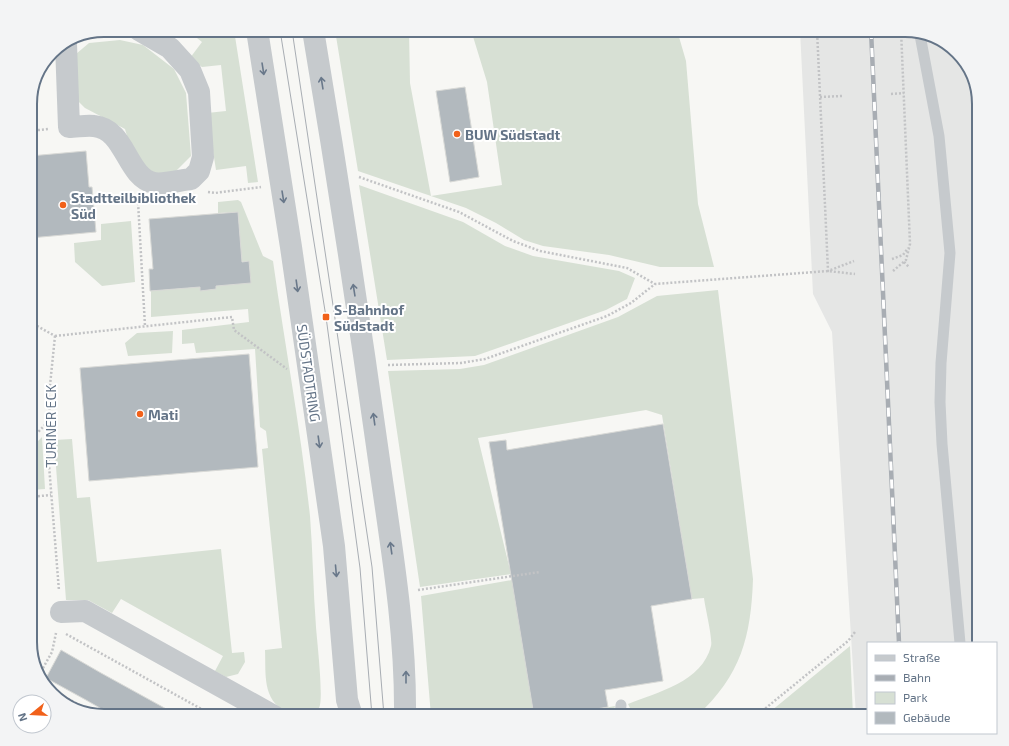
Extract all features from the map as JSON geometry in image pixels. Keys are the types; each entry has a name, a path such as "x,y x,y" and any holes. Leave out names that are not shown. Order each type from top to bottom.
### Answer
{"street":[{"path":"66,49 69,127 94,126 107,130 120,142 126,156 141,175 154,183 191,179 199,171 203,157 199,92 190,70 170,48 151,37"},
{"name":"SÜDSTADTRING","path":"258,37 334,546 347,700 350,709"},
{"path":"314,37 366,368 397,593 406,670 405,709"},
{"path":"59,620 85,611 261,709"}],"lane":[{"path":"921,39 939,136 950,253 941,363 940,402 942,452 960,642"}],"path":[{"path":"817,37 828,271"},
{"path":"893,271 904,262 910,244 901,37"},
{"path":"891,94 904,93"},
{"path":"820,97 842,96"},
{"path":"336,177 356,176 458,212 513,241 540,251 627,268 655,284 828,271 855,274"},
{"path":"191,179 200,191 215,192 281,184"},
{"path":"144,326 138,202 154,183"},
{"path":"892,259 903,255 910,244"},
{"path":"828,271 854,262"},
{"path":"904,262 909,267"},
{"path":"381,366 461,363 485,359 606,316 631,303 655,284"},
{"path":"38,327 55,336 232,317 234,330 293,374"},
{"name":"TURINER ECK","path":"43,667 52,652 59,620 47,440 50,420 49,395 55,336"},
{"path":"37,433 50,420"},
{"path":"37,496 51,495"},
{"path":"397,593 540,572"},
{"path":"59,620 203,709"},
{"path":"765,709 848,641 855,632"}],"shaded area":[{"path":"800,37 905,37 918,38 938,46 946,51 958,63 965,74 970,87 972,104 972,642 867,642 867,709 856,709 832,332 813,294"}],"green space":[{"path":"196,37 235,37 258,182 248,183 246,166 216,170 207,113 226,111 221,65 202,67 190,58 202,42"},
{"path":"336,37 409,37 410,83 431,196 502,185 487,82 473,37 679,37 686,61 698,204 714,267 660,267 609,255 543,246 524,240 496,223 466,208 358,171"},
{"path":"120,40 143,45 174,69 186,93 191,156 172,175 150,175 133,157 125,129 85,108 75,98 76,54 89,43"},
{"path":"359,185 463,222 505,246 533,256 619,271 635,278 627,299 606,310 475,356 387,360"},
{"path":"238,200 241,202 263,256 273,261 298,420 310,516 315,613 320,670 321,694 318,709 281,709 273,700 267,685 265,650 282,648 262,449 268,448 266,431 260,427 255,349 196,353 194,343 182,344 182,330 249,322 248,309 151,317 151,291 200,287 200,291 216,289 216,286 249,261 203,265 241,248 238,212 218,213 218,202"},
{"path":"131,221 135,282 102,286 75,262 74,243 101,240 101,224"},
{"path":"718,290 753,579 750,619 741,654 734,670 724,685 704,709 630,709 628,704 665,690 689,677 698,669 706,658 711,646 710,630 704,598 692,599 662,415 646,410 478,438 511,574 420,587 388,371 460,369 484,365 618,317 657,296"},
{"path":"173,331 172,353 128,356 125,343 137,333"},
{"path":"42,437 45,489 37,490 37,442"},
{"path":"72,439 77,498 90,497 97,562 221,549 232,653 244,652 245,662 238,674 226,677 215,671 223,656 121,599 112,613 88,600 66,600 54,440"},
{"path":"512,580 533,709 430,709 421,596"},
{"path":"850,646 853,709 774,709"},
{"path":"615,706 614,709 598,709"}],"building":[{"name":"BUW Südstadt","path":"465,87 479,177 450,182 436,91"},
{"path":"86,151 89,187 92,187 96,232 37,237 37,155"},
{"path":"238,212 242,262 249,261 251,283 216,286 216,289 200,291 200,287 150,291 149,269 153,269 149,219"},
{"path":"249,354 258,467 89,481 80,368"},
{"path":"663,424 692,599 651,606 663,681 605,690 608,707 596,709 533,709 489,442 506,440 507,450"},
{"path":"61,650 166,709 101,709 50,680 47,676"}],"tram line":[{"path":"281,37 326,317 360,568 371,709"},
{"path":"293,37 372,567 383,709"}],"railway":[{"path":"871,37 899,642"}],"place":[{"name":"BUW Südstadt","path":"457,134"},
{"name":"Stadtteilbibliothek Süd","path":"63,205"},
{"name":"S-Bahnhof Südstadt","path":"326,317"},
{"name":"Mati","path":"140,414"}]}
